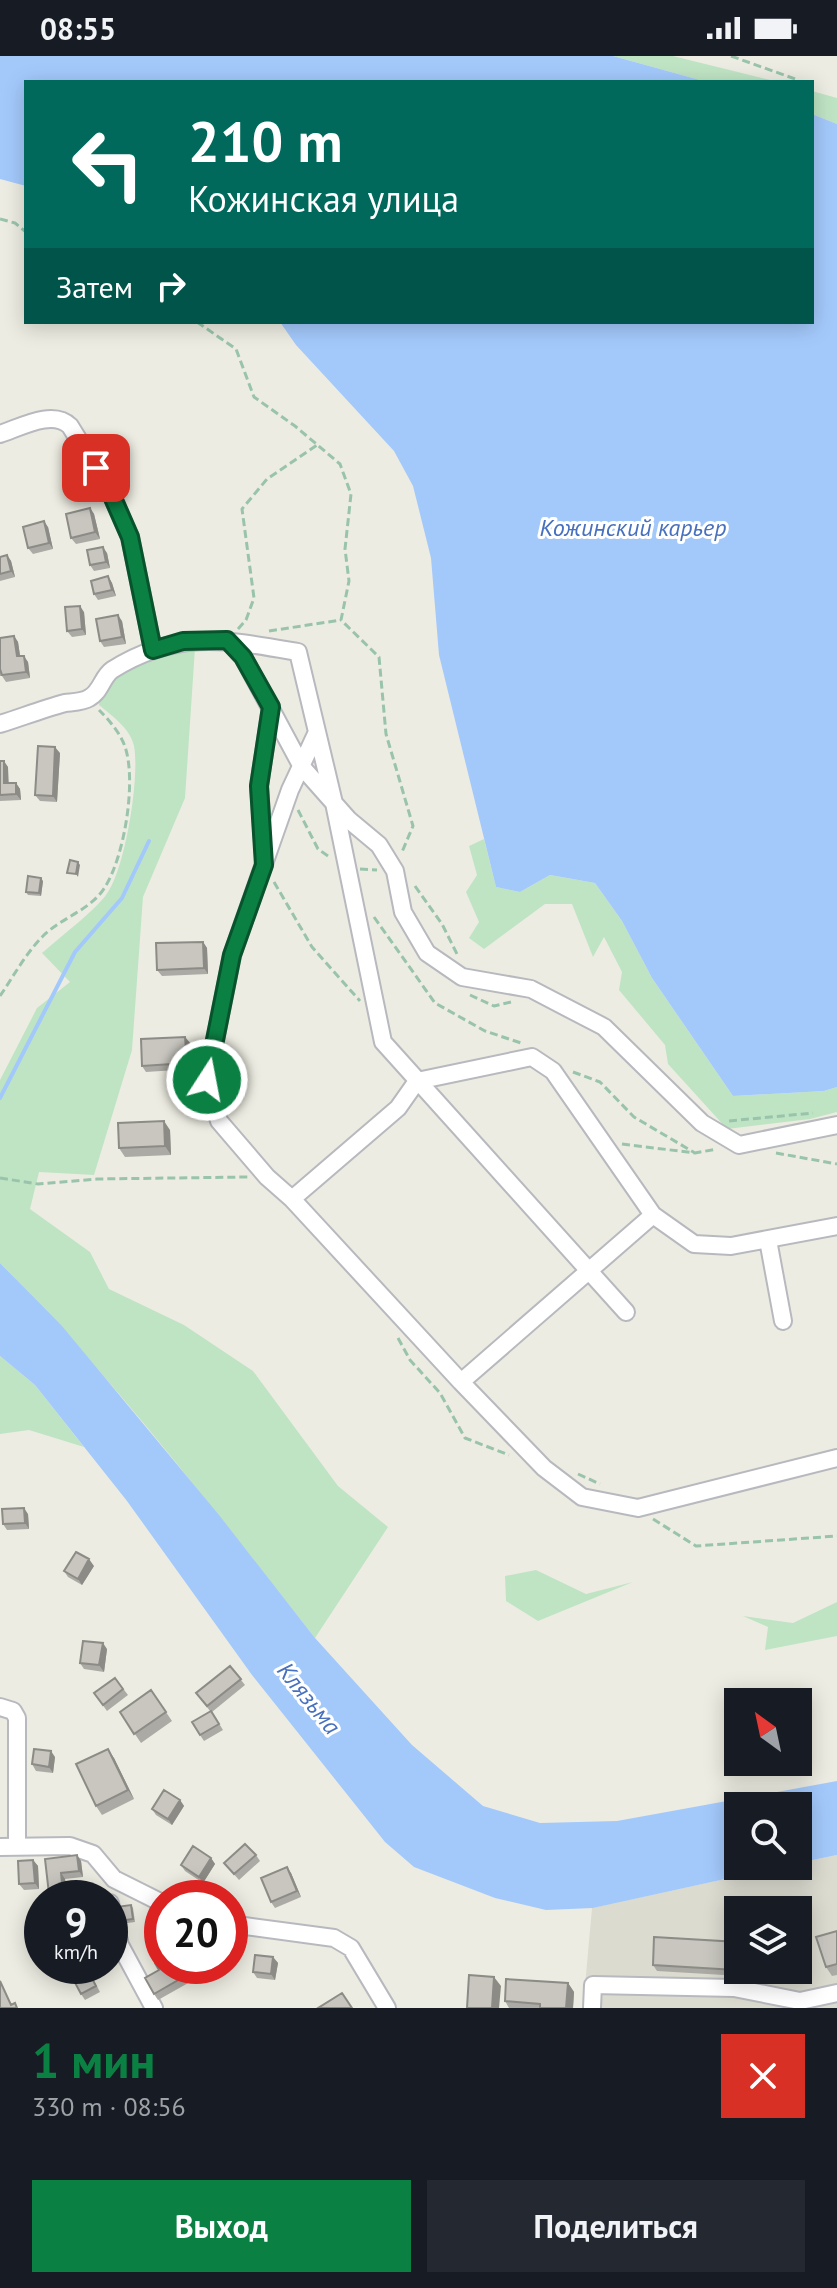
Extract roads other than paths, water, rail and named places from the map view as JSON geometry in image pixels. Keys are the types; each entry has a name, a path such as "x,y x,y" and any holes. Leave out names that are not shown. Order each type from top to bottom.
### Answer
{"street":[{"path":"0,434 53,417 63,418 70,426 109,489 130,537 153,650"},
{"path":"227,640 243,657 302,767 349,820 379,845 395,871 403,912 427,953 462,977 531,989 604,1027 702,1123 739,1145 837,1125"},
{"path":"0,724 89,699 102,686 108,673 153,650 183,641 227,640 298,652 334,803 383,1042 626,1312"},
{"path":"264,865 259,786 271,707"},
{"path":"317,732 290,790 232,955 207,1080 219,1121 267,1177 292,1199 544,1468 582,1497 638,1508 837,1458"},
{"path":"292,1199 398,1108 417,1081 532,1057 553,1071 653,1215 694,1244 731,1246 837,1226"},
{"path":"461,1382 653,1215"},
{"path":"768,1240 783,1321"},
{"path":"0,1707 13,1711 17,1718 8,1846 70,1846 93,1854 114,1879 144,1894"},
{"path":"248,1926 334,1938 351,1948 387,2008"},
{"path":"128,1960 154,2008"},
{"path":"592,2008 593,1985 734,1988 800,2001 837,1993"}],"water":[{"path":"0,56 613,56 700,80 24,80 24,185 0,179"},
{"name":"Кожинский карьер","path":"814,115 837,124 837,1087 824,1091 733,1096 652,978 622,921 595,883 550,875 520,892 496,887 439,655 431,558 413,486 394,451 296,345 281,324 814,324"},
{"name":"Клязьма","path":"0,1263 62,1326 219,1515 315,1638 412,1745 483,1806 540,1823 617,1821 724,1802 724,1879 593,1908 546,1910 495,1898 414,1867 385,1842 252,1675 127,1501 35,1385 0,1356"},
{"path":"837,1781 837,1855 812,1860 812,1792 776,1792"}],"waterway":[{"path":"0,1098 75,952 122,898 149,841"}]}
